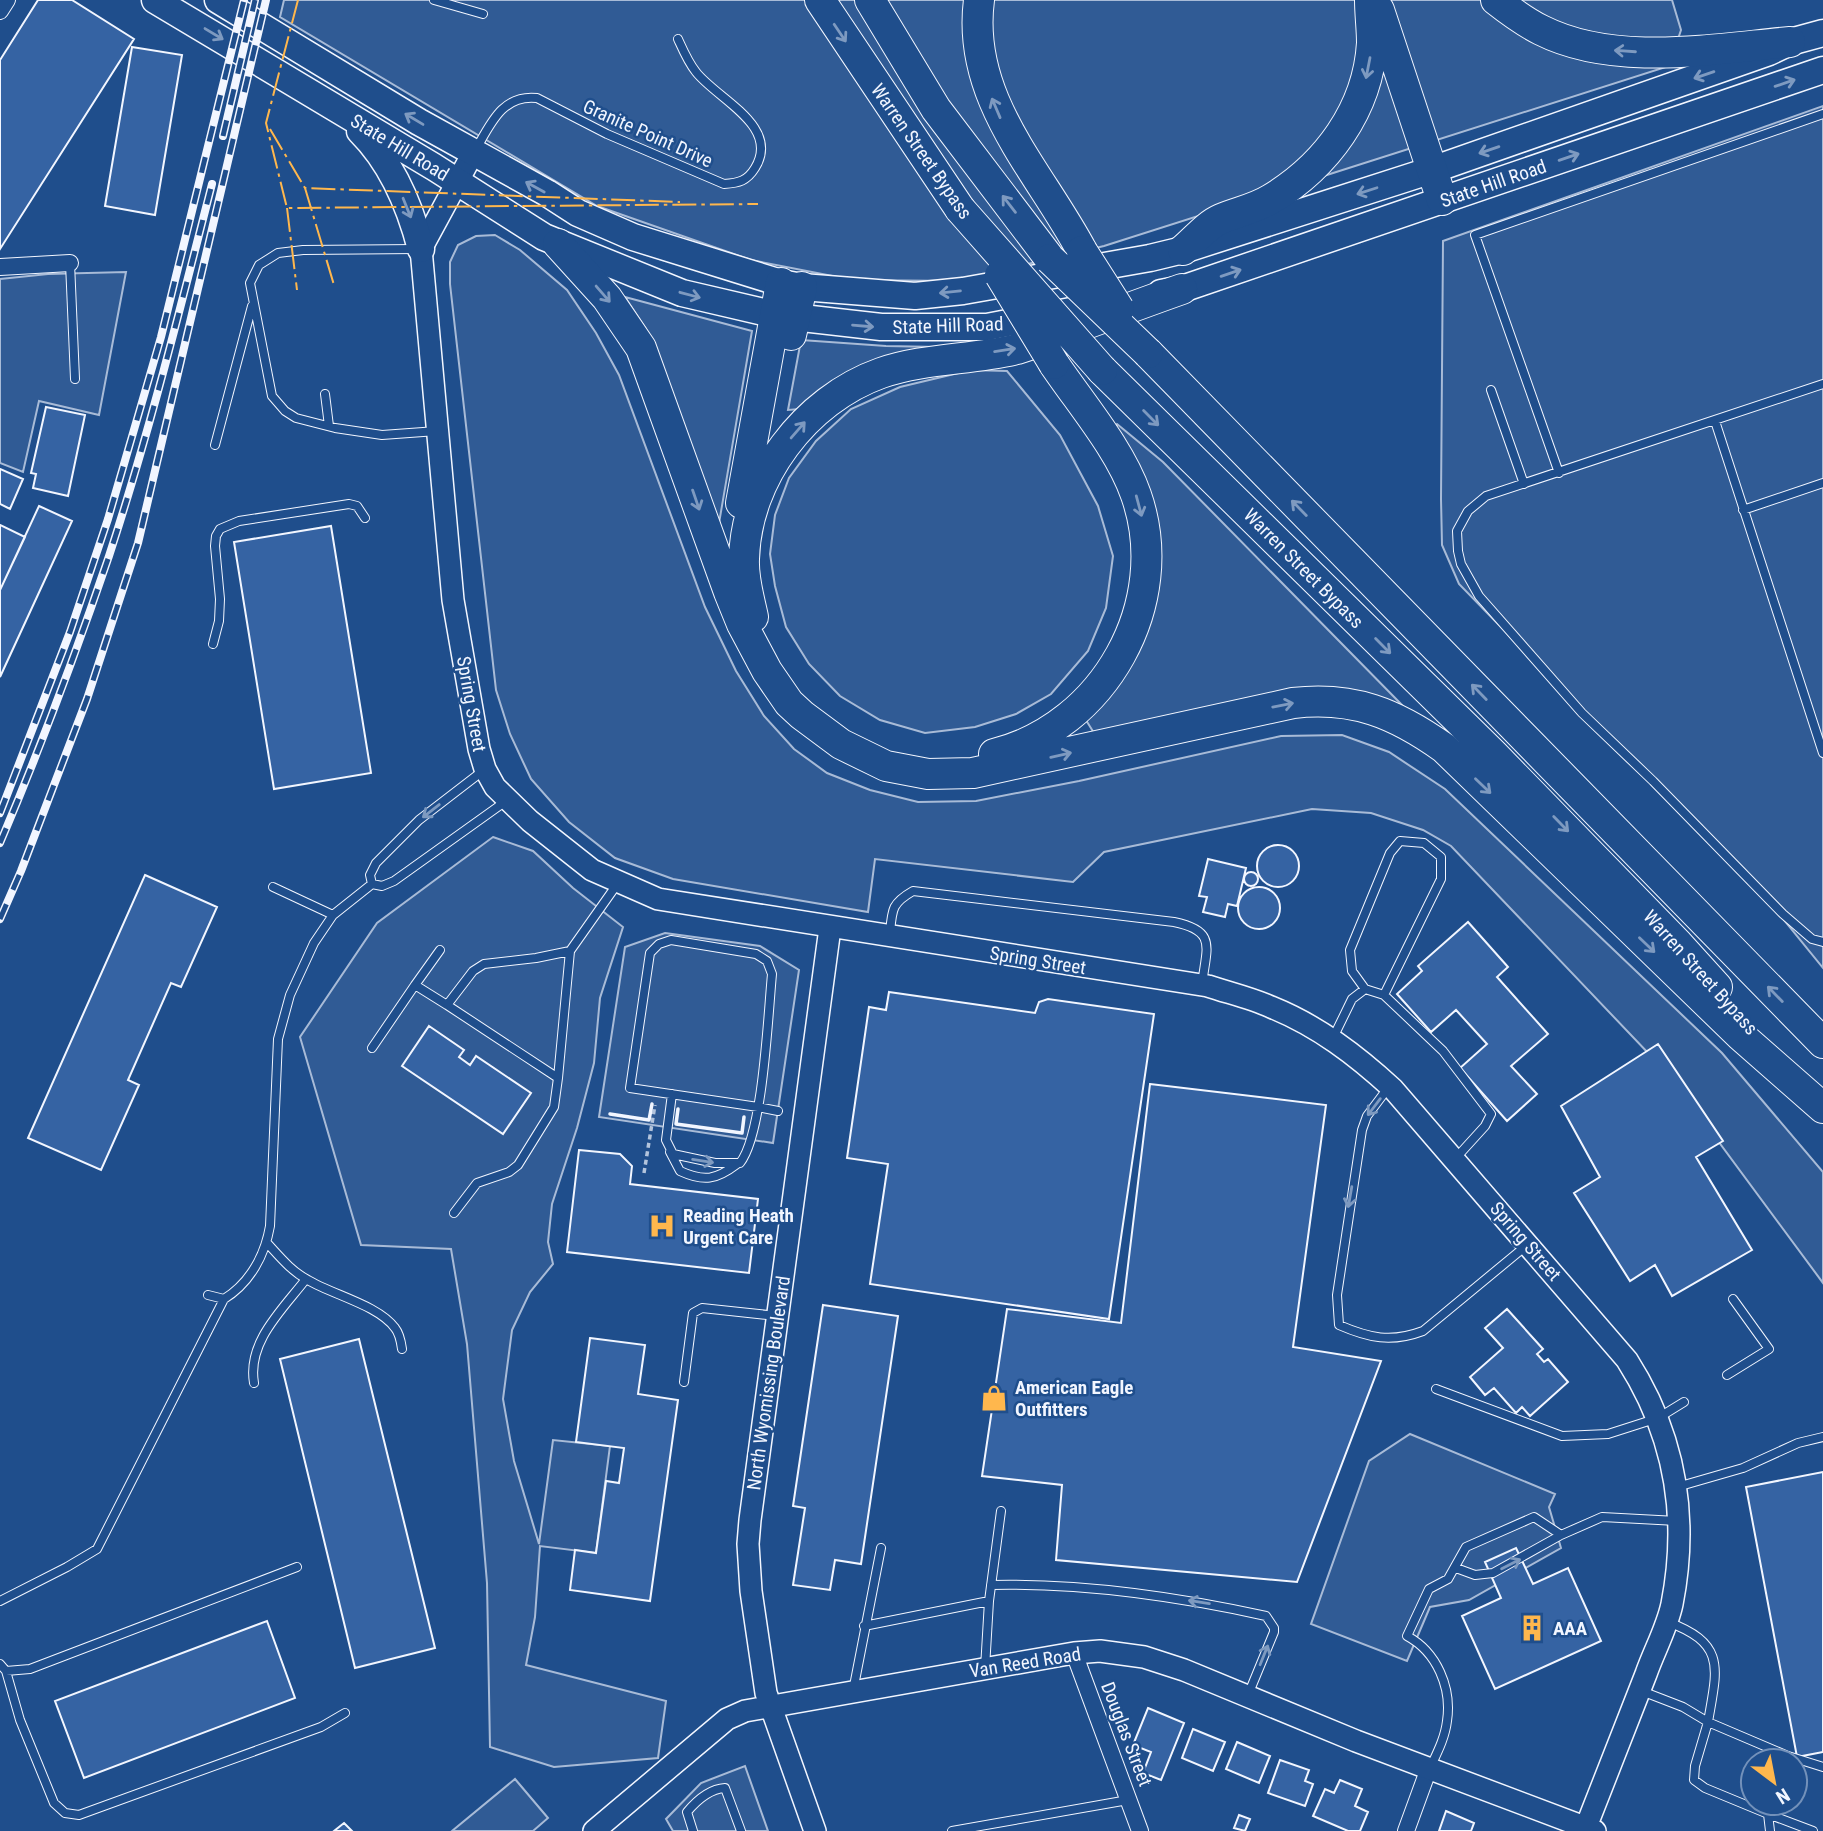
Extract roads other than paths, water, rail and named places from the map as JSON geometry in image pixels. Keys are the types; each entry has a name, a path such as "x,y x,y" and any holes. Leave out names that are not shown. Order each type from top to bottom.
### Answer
{"highway":[{"name":"Warren Street Bypass","path":"820,0 960,209 1102,370 1522,784 1678,944 1823,1108"},
{"name":"Warren Street Bypass","path":"870,0 936,109 1050,259 1148,354 1823,1043"},
{"path":"979,0 977,31 981,60 993,100 1023,160 1148,354"},
{"path":"1184,250 1218,220 1255,208 1290,187 1344,131 1364,85 1369,63 1372,42 1370,0"},
{"path":"1376,0 1440,167"},
{"path":"1393,0 1450,198"},
{"path":"1496,0 1540,30 1570,41 1611,50 1692,51 1790,42"},
{"path":"960,209 1054,364 1120,461 1141,513 1146,570 1138,614 1110,673 1082,706 1064,721 1026,743 977,758 957,760 916,757 867,745 814,710 782,673 759,635 753,617 744,559 751,511 770,468 806,422 831,399 866,379 901,367 1017,348 1182,289"},
{"path":"558,244 607,298 641,348 742,624 789,703 819,730 875,762 928,774 973,773 1012,766 1278,706 1308,702 1333,701 1361,706 1403,721 1450,754 1741,1036 1823,1108"},
{"path":"742,624 733,572 734,539 792,285"},
{"path":"761,486 786,316"}],"main road":[{"name":"State Hill Road","path":"155,0 558,244 682,293 786,316 881,327 987,327 1182,289 1823,70"},
{"name":"State Hill Road","path":"218,0 473,153 547,193 578,214 633,237 792,285 915,296 963,291 1184,250 1440,167 1769,52 1790,42 1823,33"},
{"path":"341,112 376,147 391,173 421,249"}],"street":[{"path":"0,11 7,0"},
{"path":"421,249 473,153"},
{"name":"Spring Street","path":"421,249 453,600 485,769 495,787 530,821 592,870 658,899 1202,985 1269,1006 1300,1020 1363,1061 1390,1086 1627,1360 1640,1381 1666,1439 1677,1487 1679,1559 1671,1607 1590,1829"},
{"path":"0,267 70,263"},
{"name":"North Wyomissing Boulevard","path":"816,1831 766,1693 751,1591 748,1544 830,928"},
{"name":"Van Reed Road","path":"594,1831 727,1719 745,1711 985,1668 1100,1651 1144,1657 1184,1670 1590,1829"},
{"name":"Douglas Street","path":"1074,1653 1140,1831"},
{"path":"1406,1831 1429,1768"}],"lane":[{"path":"434,0 483,14"},
{"name":"Granite Point Drive","path":"473,153 504,106 524,96 537,98 607,134 724,184 739,183 750,176 758,163 760,136 752,123 696,73 678,39"},
{"path":"1559,472 1475,234 1823,114"},
{"path":"421,249 303,250 278,253 259,265 250,283 272,396 285,411 296,418 382,435 437,431"},
{"path":"70,263 75,379"},
{"path":"215,445 253,303"},
{"path":"1823,384 1486,496 1468,512 1457,531 1461,564 1479,596 1581,713 1653,781 1783,914 1812,939 1823,942"},
{"path":"1491,390 1524,484"},
{"path":"325,394 329,426"},
{"path":"1715,421 1823,753"},
{"path":"1743,510 1823,483"},
{"path":"213,645 219,621 220,599 215,546 220,529 239,521 349,504 357,506 365,518"},
{"path":"372,884 370,875 376,863 419,820 485,769"},
{"path":"0,1601 97,1549 224,1299 237,1291 255,1267 267,1243 278,1039 290,995 314,943 333,915 372,884 382,886 394,881 508,799"},
{"path":"1384,995 1441,879 1441,857 1424,843 1400,842 1390,853 1350,950 1352,971 1364,989 1384,995 1443,1051 1491,1114 1485,1126 1455,1159"},
{"path":"454,1213 477,1183 509,1172 518,1165 554,1107 570,951 618,883"},
{"path":"273,887 333,915"},
{"path":"889,937 892,907 914,891 1174,922 1193,926 1203,933 1206,942 1202,985"},
{"path":"672,1094 666,1132 669,1149 680,1171 691,1176 718,1178 740,1163 747,1154 758,1107 772,974 767,961 756,954 671,940 659,944 650,953 630,1088 672,1094 758,1107 778,1111"},
{"path":"372,1048 440,950"},
{"path":"447,1005 473,971 484,964 570,951"},
{"path":"415,985 558,1079"},
{"path":"1332,1039 1352,999 1364,989"},
{"path":"1390,1086 1367,1116 1362,1130 1337,1295 1339,1325 1371,1338 1423,1331 1528,1244"},
{"path":"669,1149 683,1158 726,1164 740,1163"},
{"path":"267,1243 287,1266 306,1279 382,1317 394,1326 402,1349"},
{"path":"254,1383 253,1361 261,1339 306,1279"},
{"path":"208,1295 224,1299"},
{"path":"1727,1375 1769,1349 1733,1299"},
{"path":"684,1382 693,1313 702,1308 777,1316"},
{"path":"1436,1389 1562,1436 1608,1434 1658,1418 1684,1402"},
{"path":"1677,1487 1742,1468 1798,1443 1823,1437"},
{"path":"985,1668 989,1601 1001,1511"},
{"path":"1429,1768 1442,1743 1447,1723 1447,1693 1429,1653 1407,1636 1429,1589 1448,1579 1466,1547 1534,1517 1561,1535"},
{"path":"1456,1568 1475,1575 1493,1573 1561,1535 1602,1517 1680,1521"},
{"path":"853,1691 881,1548"},
{"path":"297,1567 30,1670 3,1667 20,1720 54,1803 65,1813 79,1815 321,1727 345,1713"},
{"path":"991,1586 1032,1584 1199,1601 1266,1616 1274,1632 1248,1697"},
{"path":"864,1626 989,1601"},
{"path":"1666,1621 1691,1631 1710,1649 1715,1664 1708,1722 1695,1766 1694,1780 1705,1788 1739,1802"},
{"path":"1639,1690 1683,1707 1708,1722 1788,1756 1823,1767"},
{"path":"693,1831 687,1812 697,1800 716,1789 725,1788 741,1831"},
{"path":"952,1831 992,1827 1129,1800"},
{"path":"1776,1817 1813,1831"}],"railway":[{"path":"0,813 70,632 108,519 161,337 244,0"},
{"path":"223,136 255,0"},
{"path":"0,919 87,699 138,543 266,0"},
{"path":"0,843 84,629 124,510 212,184"}],"place":[{"name":"Reading Heath Urgent Care","path":"662,1226"},
{"name":"American Eagle Outfitters","path":"994,1398"},
{"name":"AAA","path":"1532,1628"}]}
